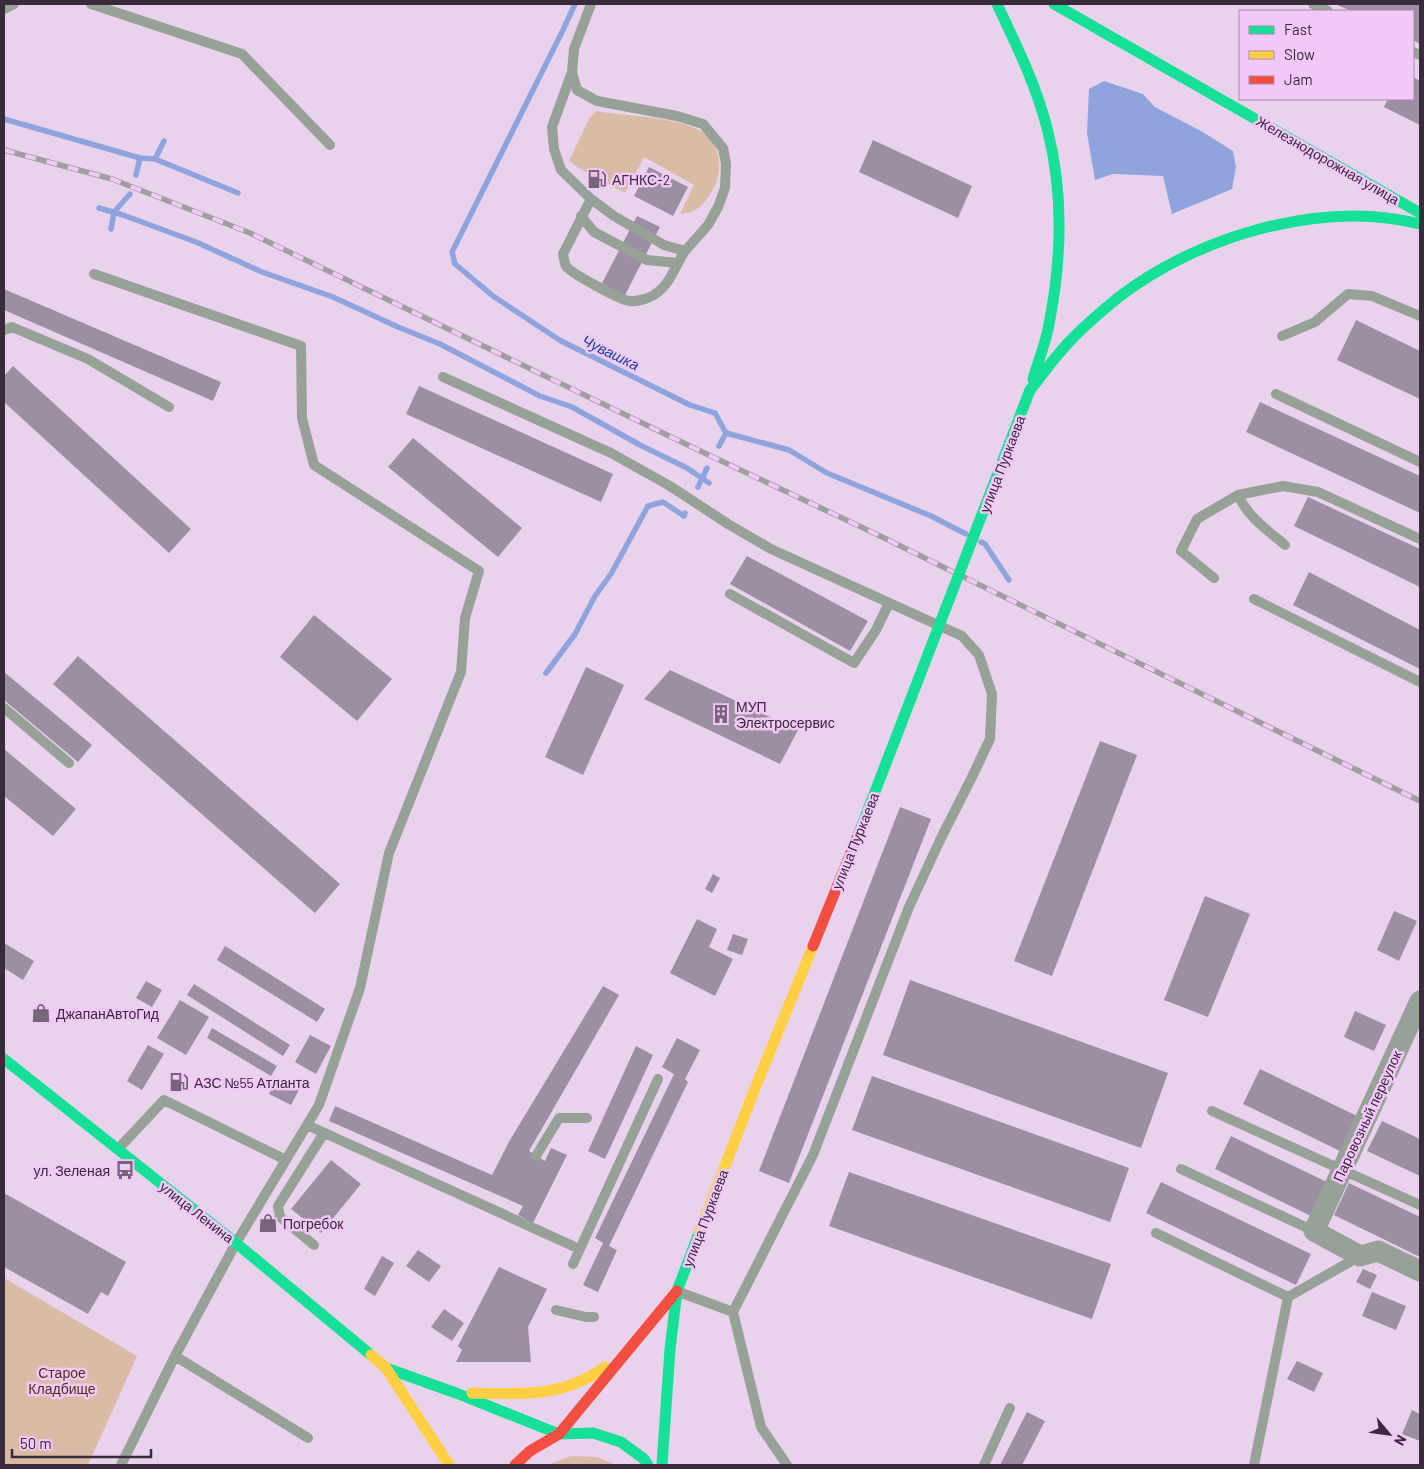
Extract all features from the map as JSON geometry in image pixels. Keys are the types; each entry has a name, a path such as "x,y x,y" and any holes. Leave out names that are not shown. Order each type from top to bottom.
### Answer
{"main road":[{"path":"997,4 1025,64 1047,127 1058,193 1059,260 1049,326 1030,390"},
{"name":"Железнодорожная улица","path":"1054,4 1420,213"},
{"path":"1030,390 1071,340 1120,297 1174,262 1234,237 1296,221 1348,216 1400,219 1420,224"},
{"name":"улица Пуркаева","path":"677,1291 751,1100 861,828 1030,390"},
{"name":"улица Ленина","path":"4,1059 236,1243 386,1368"},
{"path":"515,1465 540,1444 559,1434 677,1291"},
{"path":"662,1465 670,1348 677,1291"},
{"path":"456,1393 541,1393 573,1386 601,1370 649,1324"},
{"path":"386,1368 456,1393 559,1434 593,1434 621,1442 644,1459 648,1465"},
{"path":"386,1368 449,1465"}],"street":[{"name":"Паровозный переулок","path":"1314,1231 1420,1000"},
{"path":"1314,1231 1360,1256 1378,1251 1420,1271"}],"lane":[{"path":"4,9 14,4"},
{"path":"91,4 242,54 330,145"},
{"path":"591,4 574,50 572,72 552,127 554,149 561,170 591,199 614,216 664,245 686,250"},
{"path":"1312,4 1326,10"},
{"path":"572,72 577,90 597,101 676,116 703,124 723,148 726,164 725,188 718,207 708,225 686,250 669,279 658,292 644,299 628,301 596,286 573,273 566,266 563,254 591,199"},
{"path":"581,216 594,232 646,260 677,263"},
{"path":"94,274 301,346 302,418 314,465 479,571 465,618 461,672 388,853 360,988 319,1105 236,1243 175,1356 121,1465"},
{"path":"1282,336 1315,322 1348,294 1372,296 1420,316"},
{"path":"4,330 12,328 88,358 169,407"},
{"path":"443,377 611,453 670,486 728,524 771,549 962,636 979,654 992,694 990,739 972,779 940,838 909,906 813,1155 732,1312 761,1426 787,1465"},
{"path":"1276,394 1420,462"},
{"path":"1214,578 1181,551 1197,519 1238,495 1283,486 1318,492 1420,540"},
{"path":"1238,495 1244,508 1262,526 1286,545"},
{"path":"730,594 854,663"},
{"path":"1254,600 1420,682"},
{"path":"845,668 854,663 876,630 889,603"},
{"path":"4,708 68,763"},
{"path":"573,1264 658,1079"},
{"path":"118,1150 164,1100 286,1160"},
{"path":"1212,1111 1420,1205"},
{"path":"536,1156 559,1118 587,1118"},
{"path":"307,1125 572,1246"},
{"path":"314,1245 280,1217 278,1206 324,1133"},
{"path":"1181,1169 1314,1231"},
{"path":"1156,1233 1288,1296"},
{"path":"1254,1465 1288,1296 1360,1256"},
{"path":"677,1291 732,1312"},
{"path":"556,1310 594,1317"},
{"path":"175,1356 308,1438"},
{"path":"984,1465 1010,1408"}],"green space":[{"path":"596,111 676,122 699,130 707,135 716,149 719,157 719,166 716,183 706,200 695,210 680,214 694,185 644,157 625,193 569,161 589,119"},
{"name":"Старое Кладбище","path":"4,1278 137,1356 88,1465 4,1465"},
{"path":"571,1456 597,1457 616,1465 547,1465"}],"water":[{"path":"1104,81 1143,94 1155,107 1201,131 1233,151 1236,167 1232,189 1172,214 1163,176 1113,174 1095,180 1087,133 1089,89"}],"building":[{"path":"1335,4 1415,4 1420,6 1420,44 1414,41 1414,10 1349,10"},
{"path":"1414,78 1420,81 1420,125 1384,107 1388,100 1414,100"},
{"path":"873,140 972,186 958,218 859,172"},
{"path":"649,167 688,187 673,216 634,196"},
{"path":"637,216 660,227 624,297 601,285"},
{"path":"4,289 221,382 213,401 4,310"},
{"path":"1356,320 1420,351 1420,399 1337,360"},
{"path":"13,366 191,529 169,553 4,402 4,376"},
{"path":"419,386 613,474 601,502 406,414"},
{"path":"1260,402 1420,476 1420,513 1246,432"},
{"path":"413,438 522,528 498,557 388,467"},
{"path":"1308,497 1420,549 1420,587 1294,526"},
{"path":"747,556 868,621 850,651 730,584"},
{"path":"1309,572 1420,630 1420,669 1293,605"},
{"path":"314,615 392,679 357,721 280,657"},
{"path":"78,656 340,884 315,913 53,684"},
{"path":"586,667 624,685 583,775 545,757"},
{"name":"МУП Электросервис","path":"670,670 798,730 780,764 644,699"},
{"path":"4,672 92,745 78,762 4,700"},
{"path":"1100,741 1137,755 1052,976 1014,961"},
{"path":"4,749 76,809 53,836 4,796"},
{"path":"900,807 931,819 789,1183 759,1171"},
{"path":"713,874 720,878 712,893 705,889"},
{"path":"1205,896 1250,914 1208,1017 1164,1000"},
{"path":"1394,911 1417,921 1399,961 1377,950"},
{"path":"697,919 717,929 709,947 733,959 715,996 670,973"},
{"path":"733,934 748,939 742,955 727,950"},
{"path":"4,943 34,961 23,980 4,968"},
{"path":"225,946 325,1009 317,1022 217,960"},
{"path":"910,980 1168,1073 1141,1148 883,1055"},
{"path":"146,981 162,990 152,1007 136,998"},
{"path":"194,984 290,1045 283,1056 187,995"},
{"path":"603,986 619,995 529,1151 545,1161 551,1148 567,1155 533,1223 518,1215 523,1206 329,1121 335,1106 492,1175 510,1140"},
{"path":"180,1000 209,1017 186,1055 157,1038"},
{"path":"1355,1011 1386,1025 1374,1051 1344,1037"},
{"path":"212,1028 277,1066 271,1076 207,1038"},
{"path":"310,1035 331,1046 316,1074 295,1062"},
{"path":"677,1038 700,1050 685,1079 688,1082 609,1246 617,1250 598,1292 583,1285 603,1243 595,1238 674,1074 662,1067"},
{"path":"148,1045 164,1054 142,1090 127,1081"},
{"path":"636,1046 653,1055 605,1159 588,1151"},
{"path":"1260,1069 1359,1117 1342,1152 1243,1104"},
{"path":"872,1076 1129,1168 1110,1222 852,1130"},
{"path":"277,1078 299,1090 291,1105 269,1094"},
{"path":"1382,1121 1420,1139 1420,1176 1367,1151"},
{"path":"1231,1136 1327,1182 1311,1216 1215,1169"},
{"path":"331,1160 361,1184 321,1233 291,1209"},
{"path":"849,1172 1111,1264 1092,1319 829,1226"},
{"path":"1161,1182 1311,1254 1296,1285 1146,1213"},
{"path":"1349,1183 1420,1217 1420,1257 1334,1215"},
{"path":"4,1193 126,1262 108,1296 101,1292 88,1314 4,1267"},
{"path":"418,1250 441,1266 429,1282 406,1266"},
{"path":"382,1256 394,1263 375,1296 364,1289"},
{"path":"499,1267 547,1289 528,1327 531,1362 456,1362 462,1350 458,1346"},
{"path":"1363,1269 1377,1275 1370,1289 1356,1282"},
{"path":"1372,1292 1406,1306 1396,1330 1362,1316"},
{"path":"444,1309 464,1323 452,1341 431,1327"},
{"path":"1297,1361 1323,1373 1314,1392 1287,1379"},
{"path":"1412,1410 1420,1414 1420,1441 1402,1434"},
{"path":"1027,1412 1045,1421 1022,1465 1000,1465"}],"waterway":[{"name":"Чувашка","path":"575,4 452,252 455,264 493,296 561,341 690,405 715,413 726,433 789,450 827,473 931,516 966,534"},
{"path":"4,119 140,158 155,159 164,141"},
{"path":"136,175 140,158"},
{"path":"155,159 238,193"},
{"path":"111,229 114,212 130,194"},
{"path":"99,208 196,242 262,272 333,297 440,344 540,396 572,407 640,445 687,468 709,483"},
{"path":"719,446 726,433"},
{"path":"698,487 707,468"},
{"path":"546,673 575,634 595,596 611,574 648,506 663,502 684,516 685,513"},
{"name":"Чувашка","path":"981,542 985,544 1009,580"}],"railway":[{"path":"4,150 112,179 250,233 876,534 1420,801"}],"traffic: fast":[{"path":"997,4 1037,96 1047,128 1059,201 1057,275 1048,331 1033,379"},
{"path":"1054,4 1420,213"},
{"path":"1030,390 1065,346 1100,312 1151,275 1186,256 1262,228 1303,220 1343,216 1382,217 1420,224"},
{"path":"861,828 1030,390"},
{"path":"4,1059 236,1243 371,1355"},
{"path":"662,1465 670,1349 677,1291 699,1233"},
{"path":"386,1368 456,1393 559,1434 593,1433 621,1442 644,1459 648,1465"}],"traffic: slow":[{"path":"699,1233 813,946"},
{"path":"371,1355 386,1368 449,1465"},
{"path":"472,1393 508,1394 557,1389 589,1377 605,1367"}],"traffic: jam":[{"path":"813,946 861,828"},
{"path":"515,1465 530,1451 559,1434 677,1291"}],"place":[{"name":"АГНКС-2","path":"597,179"},
{"name":"МУП Электросервис","path":"721,714"},
{"name":"ДжапанАвтоГид","path":"41,1013"},
{"name":"АЗС №55 Атланта","path":"179,1082"},
{"name":"ул. Зеленая","path":"125,1170"},
{"name":"Погребок","path":"268,1223"}]}
